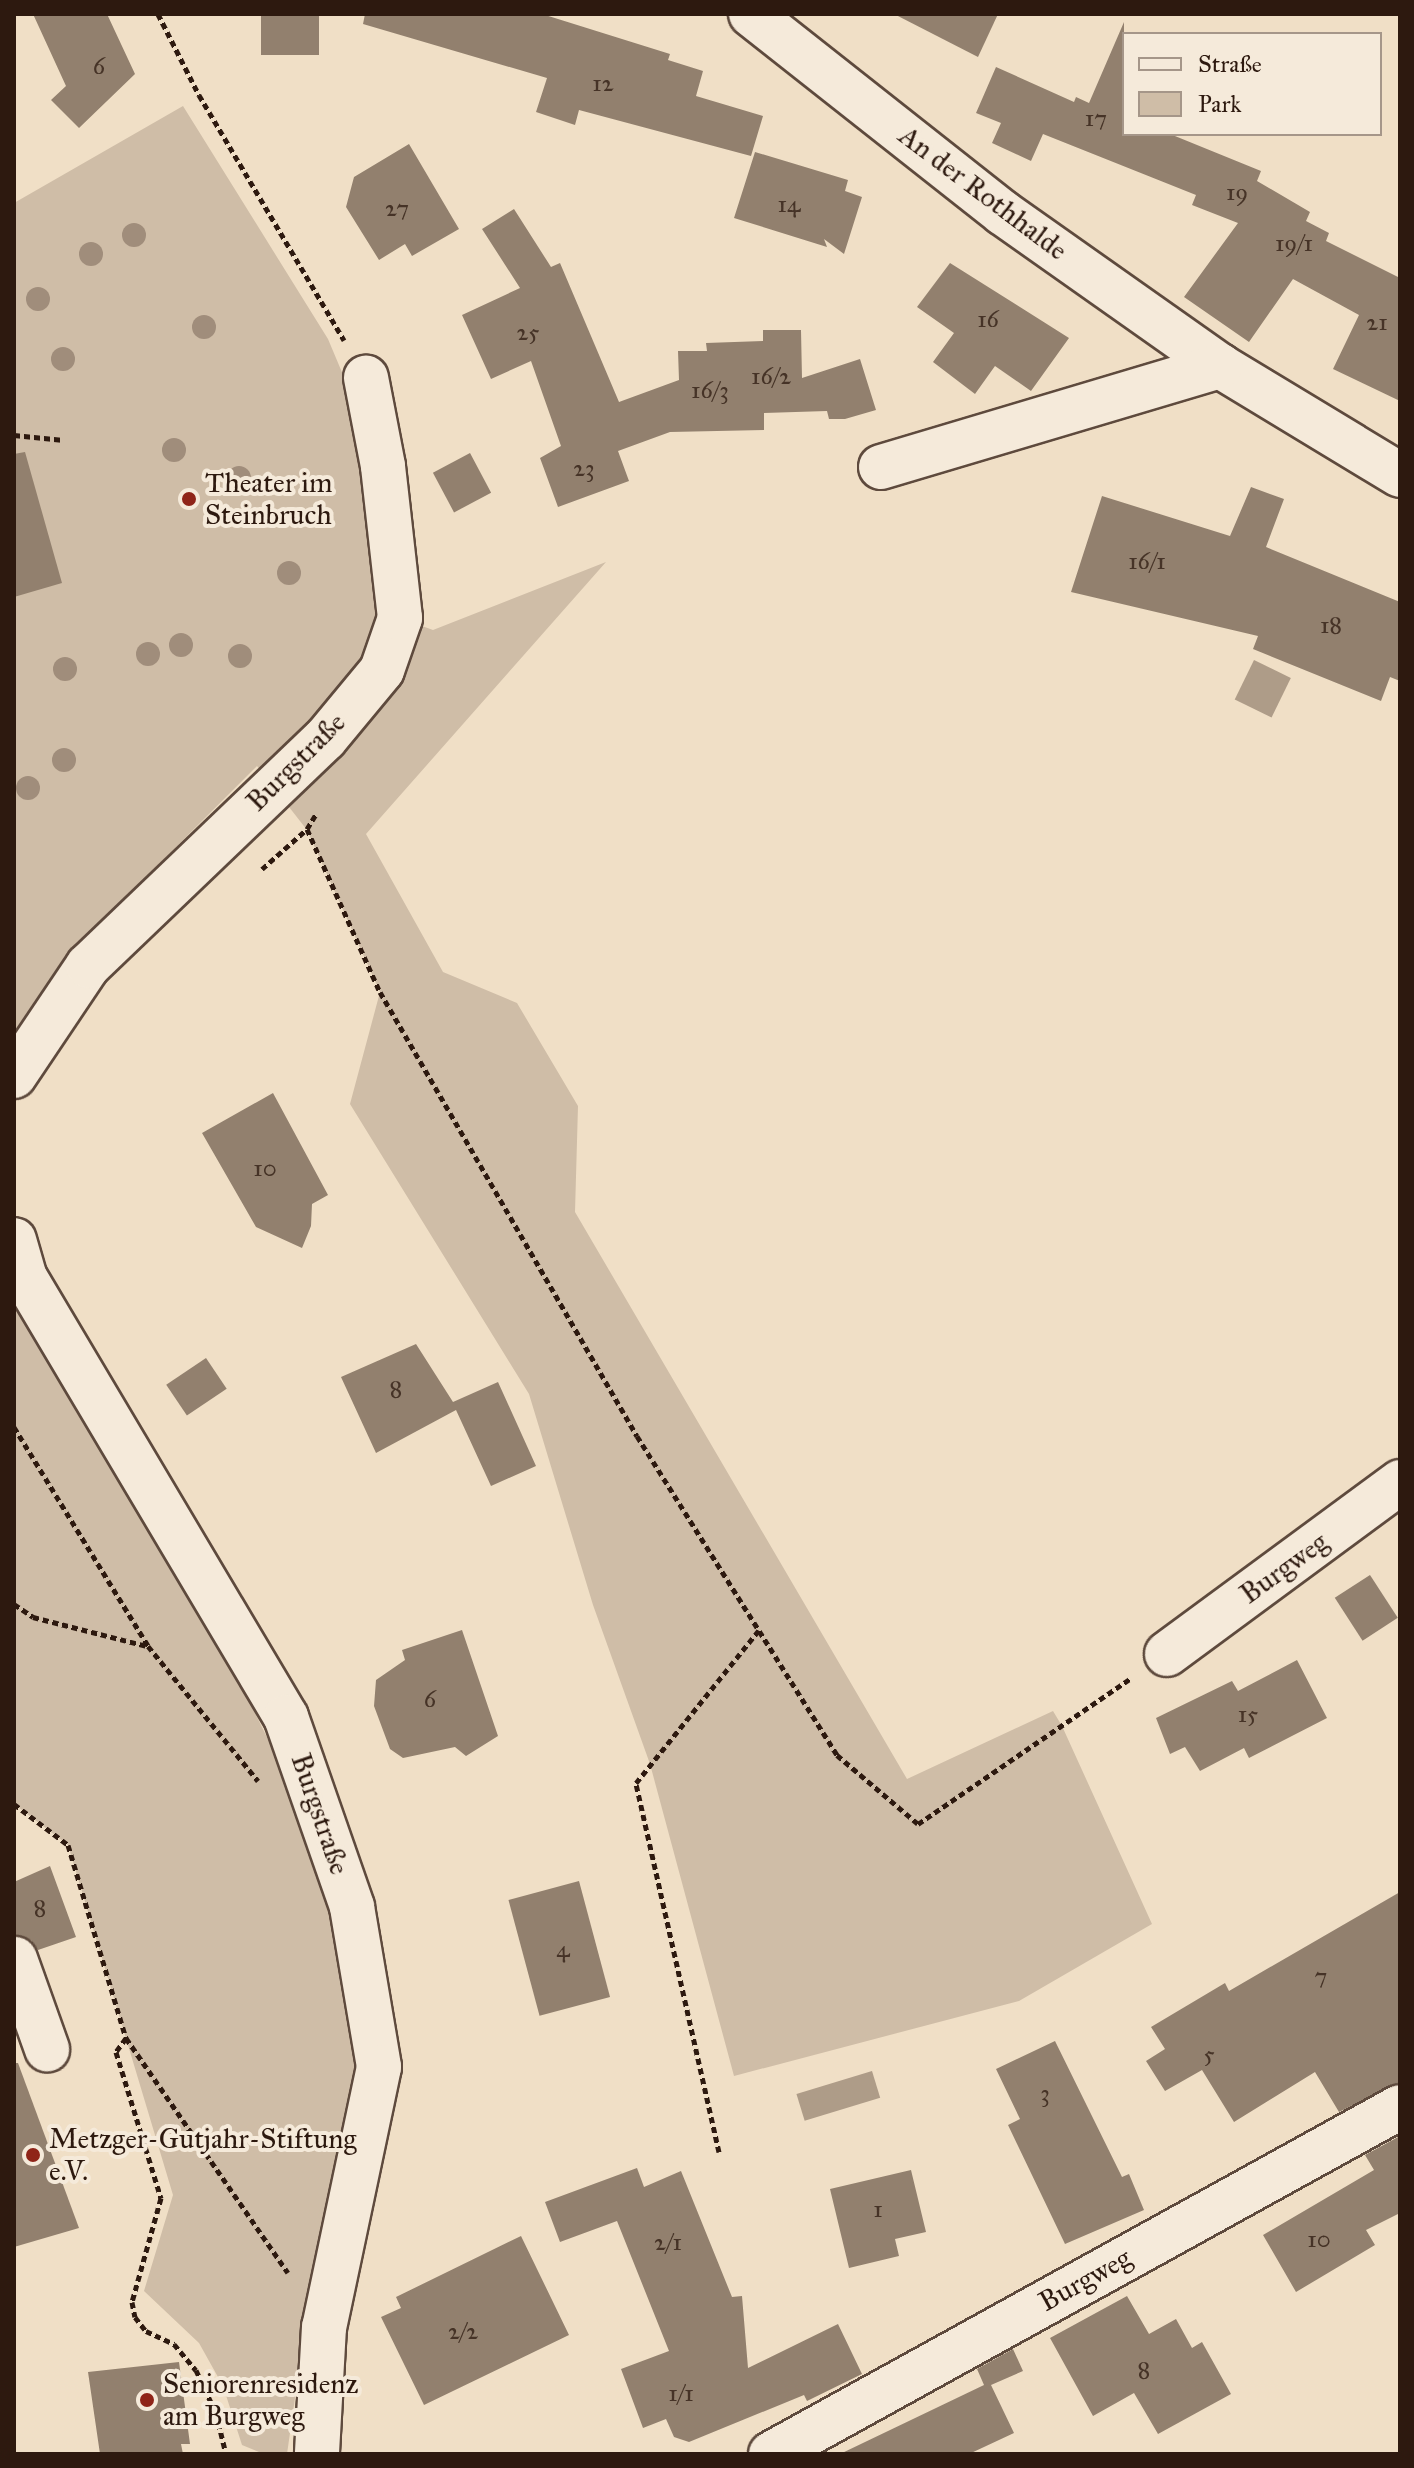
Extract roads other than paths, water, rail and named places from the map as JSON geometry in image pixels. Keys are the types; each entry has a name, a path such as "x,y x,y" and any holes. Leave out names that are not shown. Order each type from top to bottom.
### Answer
{"street":[{"name":"An der Rothhalde","path":"751,14 1003,213 1220,366 1400,475"},
{"path":"881,467 1220,366"},
{"name":"Burgstraße","path":"14,1076 88,966 325,739 382,670 400,618 383,466 366,378"},
{"name":"Burgstraße","path":"14,1240 24,1276 286,1717 352,1907 379,2067 330,2300 317,2454"},
{"name":"Burgweg","path":"1167,1654 1400,1482"},
{"path":"15,1959 47,2049"},
{"name":"Burgweg","path":"771,2454 1400,2107"}],"place":[{"name":"Theater im Steinbruch","path":"189,499"},
{"name":"Metzger-Gutjahr-Stiftung e.V.","path":"33,2155"},
{"name":"Seniorenresidenz am Burgweg","path":"147,2400"}]}
